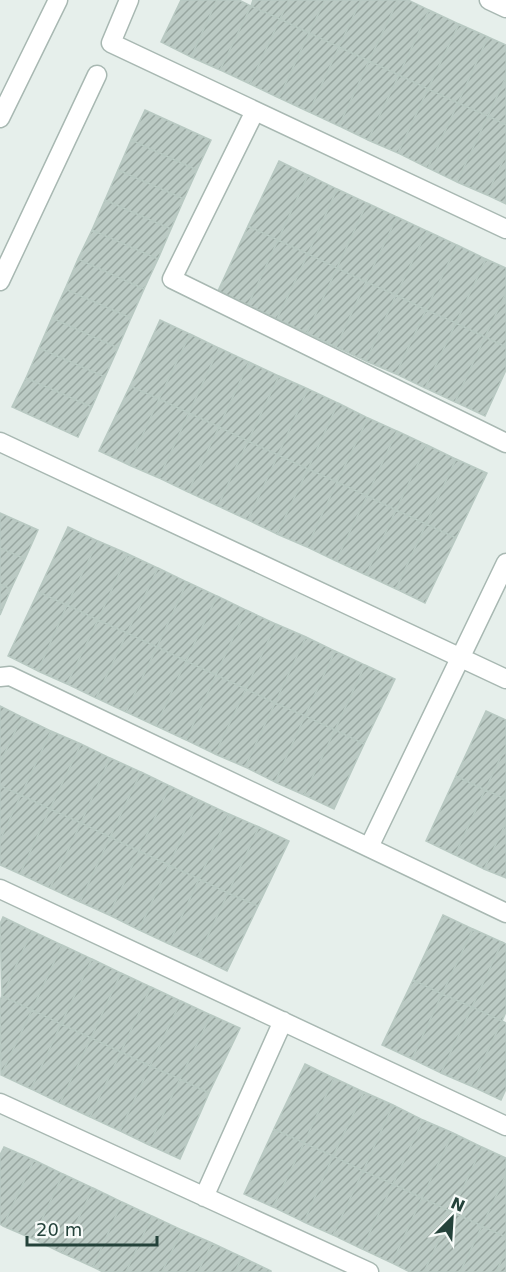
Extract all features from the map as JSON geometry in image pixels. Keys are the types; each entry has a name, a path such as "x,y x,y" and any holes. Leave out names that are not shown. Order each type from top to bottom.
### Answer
{"street":[{"path":"0,118 58,0"},
{"path":"129,0 111,43 506,229"},
{"path":"489,0 506,8"},
{"path":"0,281 97,75"},
{"path":"255,111 172,279 506,443"},
{"path":"0,442 506,679"},
{"path":"369,847 506,563"},
{"path":"0,677 10,676 506,913"},
{"path":"0,890 506,1126"},
{"path":"204,1197 283,1021"},
{"path":"0,1103 369,1272"}],"building":[{"path":"181,0 217,0 191,57 161,42"},
{"path":"217,0 239,0 251,6 220,70 191,57"},
{"path":"253,0 289,0 280,19 251,6"},
{"path":"289,0 325,0 309,33 280,19"},
{"path":"325,0 361,0 339,47 309,33"},
{"path":"361,0 398,0 369,61 339,47"},
{"path":"398,0 408,0 429,10 399,75 369,61"},
{"path":"251,6 280,19 250,84 220,70"},
{"path":"429,10 459,24 428,89 399,75"},
{"path":"280,19 309,33 279,98 250,84"},
{"path":"459,24 488,37 458,103 428,89"},
{"path":"309,33 339,47 309,112 279,98"},
{"path":"488,37 506,45 506,77 488,116 458,103"},
{"path":"339,47 369,61 339,126 309,112"},
{"path":"369,61 399,75 368,140 339,126"},
{"path":"399,75 428,89 398,153 368,140"},
{"path":"506,77 506,125 488,116"},
{"path":"428,89 458,103 428,168 398,153"},
{"path":"458,103 488,116 457,182 428,168"},
{"path":"145,110 211,140 197,170 131,140"},
{"path":"488,116 506,125 506,154 487,195 457,182"},
{"path":"131,140 197,170 184,199 118,170"},
{"path":"506,154 506,204 487,195"},
{"path":"279,161 308,175 278,240 248,226"},
{"path":"118,170 184,199 171,229 105,200"},
{"path":"308,175 337,189 308,254 278,240"},
{"path":"337,189 367,203 337,268 308,254"},
{"path":"105,200 171,229 158,259 92,230"},
{"path":"367,203 397,217 366,282 337,268"},
{"path":"397,217 427,231 396,295 366,282"},
{"path":"248,226 278,240 248,305 218,291"},
{"path":"92,230 158,259 144,289 78,259"},
{"path":"427,231 457,245 426,310 396,295"},
{"path":"278,240 308,254 277,319 248,305"},
{"path":"457,245 486,259 456,323 426,310"},
{"path":"308,254 337,268 307,333 277,319"},
{"path":"78,259 144,289 131,318 65,289"},
{"path":"486,259 506,268 506,293 485,337 456,323"},
{"path":"337,268 366,282 336,347 307,333"},
{"path":"366,282 396,295 366,361 336,347"},
{"path":"65,289 131,318 118,348 52,318"},
{"path":"506,293 506,347 485,337"},
{"path":"396,295 426,310 396,374 366,361"},
{"path":"426,310 456,323 425,388 396,374"},
{"path":"52,318 118,348 105,377 39,348"},
{"path":"160,320 190,334 159,399 130,386"},
{"path":"456,323 485,337 455,402 425,388"},
{"path":"190,334 219,348 189,413 159,399"},
{"path":"485,337 506,347 506,370 485,416 455,402"},
{"path":"39,348 105,377 92,407 26,378"},
{"path":"219,348 249,362 219,427 189,413"},
{"path":"249,362 279,376 248,441 219,427"},
{"path":"279,376 308,389 278,455 248,441"},
{"path":"26,378 92,407 78,437 12,407"},
{"path":"130,386 159,399 129,465 99,451"},
{"path":"308,389 338,403 308,469 278,455"},
{"path":"159,399 189,413 159,478 129,465"},
{"path":"338,403 368,418 337,482 308,469"},
{"path":"189,413 219,427 188,492 159,478"},
{"path":"368,418 397,431 367,496 337,482"},
{"path":"219,427 248,441 218,506 188,492"},
{"path":"397,431 427,445 396,510 367,496"},
{"path":"248,441 278,455 248,520 218,506"},
{"path":"427,445 456,459 426,524 396,510"},
{"path":"278,455 308,469 277,534 248,520"},
{"path":"456,459 487,473 456,538 426,524"},
{"path":"308,469 337,482 307,547 277,534"},
{"path":"337,482 367,496 336,561 307,547"},
{"path":"367,496 396,510 366,575 336,561"},
{"path":"396,510 426,524 396,589 366,575"},
{"path":"0,513 38,530 25,559 0,548"},
{"path":"426,524 456,538 425,603 396,589"},
{"path":"68,527 98,541 67,605 38,592"},
{"path":"98,541 128,554 98,620 67,605"},
{"path":"0,548 25,559 11,589 0,584"},
{"path":"128,554 158,568 127,633 98,620"},
{"path":"158,568 187,582 157,647 127,633"},
{"path":"187,582 217,596 186,661 157,647"},
{"path":"0,584 11,589 0,615"},
{"path":"38,592 67,605 38,671 8,656"},
{"path":"217,596 246,610 216,675 186,661"},
{"path":"67,605 98,620 67,684 38,671"},
{"path":"246,610 276,624 246,689 216,675"},
{"path":"98,620 127,633 96,698 67,684"},
{"path":"276,624 306,637 275,703 246,689"},
{"path":"127,633 157,647 126,712 96,698"},
{"path":"306,637 335,651 305,716 275,703"},
{"path":"157,647 186,661 156,726 126,712"},
{"path":"335,651 365,665 335,730 305,716"},
{"path":"186,661 216,675 186,740 156,726"},
{"path":"365,665 395,679 364,744 335,730"},
{"path":"216,675 246,689 215,754 186,740"},
{"path":"246,689 275,703 245,767 215,754"},
{"path":"275,703 305,716 275,782 245,767"},
{"path":"0,706 22,717 0,763"},
{"path":"486,711 506,720 506,746 485,790 456,776"},
{"path":"305,716 335,730 304,795 275,782"},
{"path":"22,717 51,731 21,795 0,786 0,763"},
{"path":"335,730 364,744 334,809 304,795"},
{"path":"51,731 81,744 50,809 21,795"},
{"path":"81,744 110,758 81,823 50,809"},
{"path":"506,746 506,799 485,790"},
{"path":"110,758 141,772 110,837 81,823"},
{"path":"141,772 170,786 139,851 110,837"},
{"path":"456,776 485,790 455,855 426,841"},
{"path":"0,786 21,795 0,840"},
{"path":"170,786 199,800 169,865 139,851"},
{"path":"485,790 506,799 506,823 484,869 455,855"},
{"path":"21,795 50,809 20,874 0,865 0,840"},
{"path":"199,800 229,814 199,879 169,865"},
{"path":"50,809 81,823 50,888 20,874"},
{"path":"229,814 259,827 228,893 199,879"},
{"path":"81,823 110,837 80,902 50,888"},
{"path":"506,823 506,878 484,869"},
{"path":"259,827 289,841 258,906 228,893"},
{"path":"110,837 139,851 109,915 80,902"},
{"path":"139,851 169,865 139,930 109,915"},
{"path":"169,865 199,879 169,944 139,930"},
{"path":"199,879 228,893 198,957 169,944"},
{"path":"228,893 258,906 227,971 198,957"},
{"path":"443,915 473,929 442,994 413,980"},
{"path":"3,917 32,931 2,996 0,924"},
{"path":"473,929 502,942 472,1007 442,994"},
{"path":"32,931 62,945 32,1010 2,996"},
{"path":"502,942 506,944 506,1012 502,1021 472,1007"},
{"path":"62,945 92,959 61,1024 32,1010"},
{"path":"92,959 121,973 91,1038 61,1024"},
{"path":"121,973 151,987 121,1052 91,1038"},
{"path":"413,980 442,994 412,1059 382,1045"},
{"path":"151,987 181,1001 150,1066 121,1052"},
{"path":"442,994 472,1007 441,1073 412,1059"},
{"path":"2,996 32,1010 1,1075 0,1000"},
{"path":"181,1001 211,1015 180,1079 150,1066"},
{"path":"472,1007 502,1021 471,1086 441,1073"},
{"path":"32,1010 61,1024 31,1089 1,1075"},
{"path":"211,1015 240,1028 209,1093 180,1079"},
{"path":"502,1021 506,1023 506,1089 501,1100 471,1086"},
{"path":"61,1024 91,1038 60,1103 31,1089"},
{"path":"91,1038 121,1052 90,1117 60,1103"},
{"path":"121,1052 150,1066 120,1131 90,1117"},
{"path":"305,1064 334,1078 304,1143 274,1129"},
{"path":"150,1066 180,1079 149,1145 120,1131"},
{"path":"334,1078 364,1092 333,1156 304,1143"},
{"path":"180,1079 209,1093 180,1159 149,1145"},
{"path":"364,1092 393,1105 363,1171 333,1156"},
{"path":"393,1105 423,1120 393,1184 363,1171"},
{"path":"423,1120 453,1133 422,1198 393,1184"},
{"path":"274,1129 304,1143 273,1207 244,1194"},
{"path":"453,1133 482,1147 452,1212 422,1198"},
{"path":"304,1143 333,1156 304,1222 273,1207"},
{"path":"4,1147 34,1160 3,1226 0,1224 0,1155"},
{"path":"482,1147 506,1158 506,1175 482,1226 452,1212"},
{"path":"333,1156 363,1171 333,1235 304,1222"},
{"path":"34,1160 63,1174 33,1239 3,1226"},
{"path":"363,1171 393,1184 362,1249 333,1235"},
{"path":"63,1174 93,1188 62,1253 33,1239"},
{"path":"506,1175 506,1237 482,1226"},
{"path":"393,1184 422,1198 392,1263 362,1249"},
{"path":"93,1188 122,1202 93,1267 62,1253"},
{"path":"422,1198 452,1212 424,1272 410,1272 392,1263"},
{"path":"122,1202 152,1216 126,1272 103,1272 93,1267"},
{"path":"452,1212 482,1226 460,1272 424,1272"},
{"path":"152,1216 182,1230 162,1272 126,1272"},
{"path":"482,1226 506,1237 506,1251 496,1272 460,1272"},
{"path":"182,1230 212,1243 198,1272 162,1272"},
{"path":"212,1243 242,1257 235,1272 198,1272"},
{"path":"506,1251 506,1272 496,1272"},
{"path":"242,1257 271,1271 271,1272 235,1272"}]}
